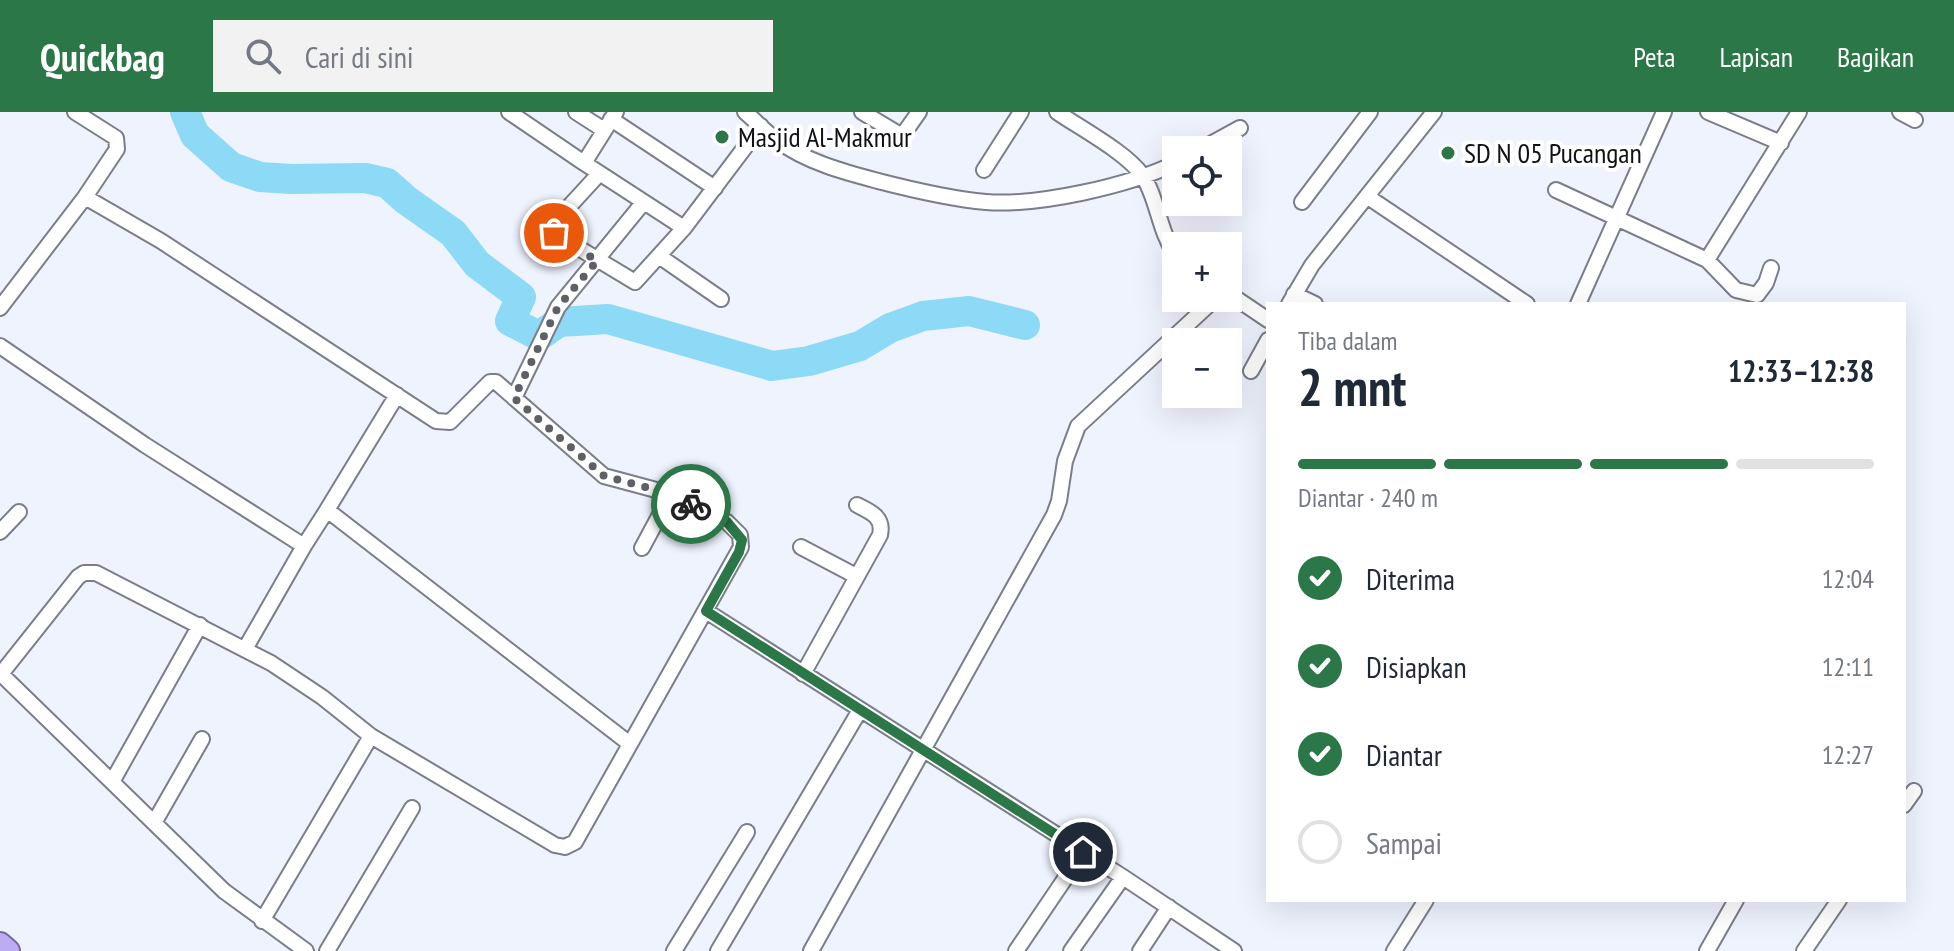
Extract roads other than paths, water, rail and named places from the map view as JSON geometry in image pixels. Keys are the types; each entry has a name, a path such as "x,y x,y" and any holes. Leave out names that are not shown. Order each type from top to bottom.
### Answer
{"highway":[{"path":"0,944 8,951"}],"street":[{"path":"0,308 116,152 118,143 114,136 75,112"},
{"path":"509,112 684,228"},
{"path":"576,112 610,121 715,188"},
{"path":"745,112 777,140 802,155 846,173 918,191 988,202 1036,200 1104,188 1162,168"},
{"path":"862,112 902,136 919,112"},
{"path":"984,170 1021,112"},
{"path":"1057,112 1124,157 1143,175 1164,232"},
{"path":"1302,202 1370,112"},
{"path":"1292,299 1312,265 1434,112"},
{"path":"1579,302 1664,112"},
{"path":"1708,112 1781,143"},
{"path":"1707,260 1799,112"},
{"path":"1900,112 1915,120"},
{"path":"584,163 610,121"},
{"path":"599,174 552,228 557,235 635,282 684,228 761,126"},
{"path":"1225,136 1240,128"},
{"path":"1556,190 1707,260 1736,290 1757,295 1771,268"},
{"path":"85,197 161,241 432,419 450,422 491,381 496,382 604,476 671,494 727,522 742,540 739,552 575,842 564,847 555,845 371,736 289,674 107,577 84,573 1,674 224,891 306,951"},
{"path":"1368,197 1524,302"},
{"path":"514,398 558,307 643,203"},
{"path":"659,256 721,299"},
{"path":"1731,302 1736,290"},
{"path":"1242,302 1266,319"},
{"path":"811,951 1054,515 1074,432 1201,312"},
{"path":"1251,371 1266,344"},
{"path":"0,346 145,445 304,546"},
{"path":"245,649 397,395"},
{"path":"642,548 671,494"},
{"path":"803,674 882,526 872,513 857,505"},
{"path":"327,510 630,744"},
{"path":"0,532 19,512"},
{"path":"801,547 856,576"},
{"path":"706,611 1234,951"},
{"path":"112,782 200,625"},
{"path":"718,951 860,710"},
{"path":"262,921 371,736"},
{"path":"154,823 202,739"},
{"path":"1906,802 1914,791"},
{"path":"327,951 412,808"},
{"path":"674,951 747,832"},
{"path":"1016,951 1083,852"},
{"path":"1071,951 1123,877"},
{"path":"1394,951 1425,902"},
{"path":"1707,951 1735,902"},
{"path":"1804,951 1838,902"},
{"path":"1140,951 1169,907"}],"waterway":[{"path":"185,112 195,135 231,167 260,177 365,178 387,183 453,233 477,264 521,297 510,321 539,336 559,322 608,319 772,366 809,361 860,346 890,328 923,316 969,311 1025,325"}],"place":[{"name":"Masjid Al-Makmur","path":"722,137"},
{"name":"SD N 05 Pucangan","path":"1448,153"}]}
